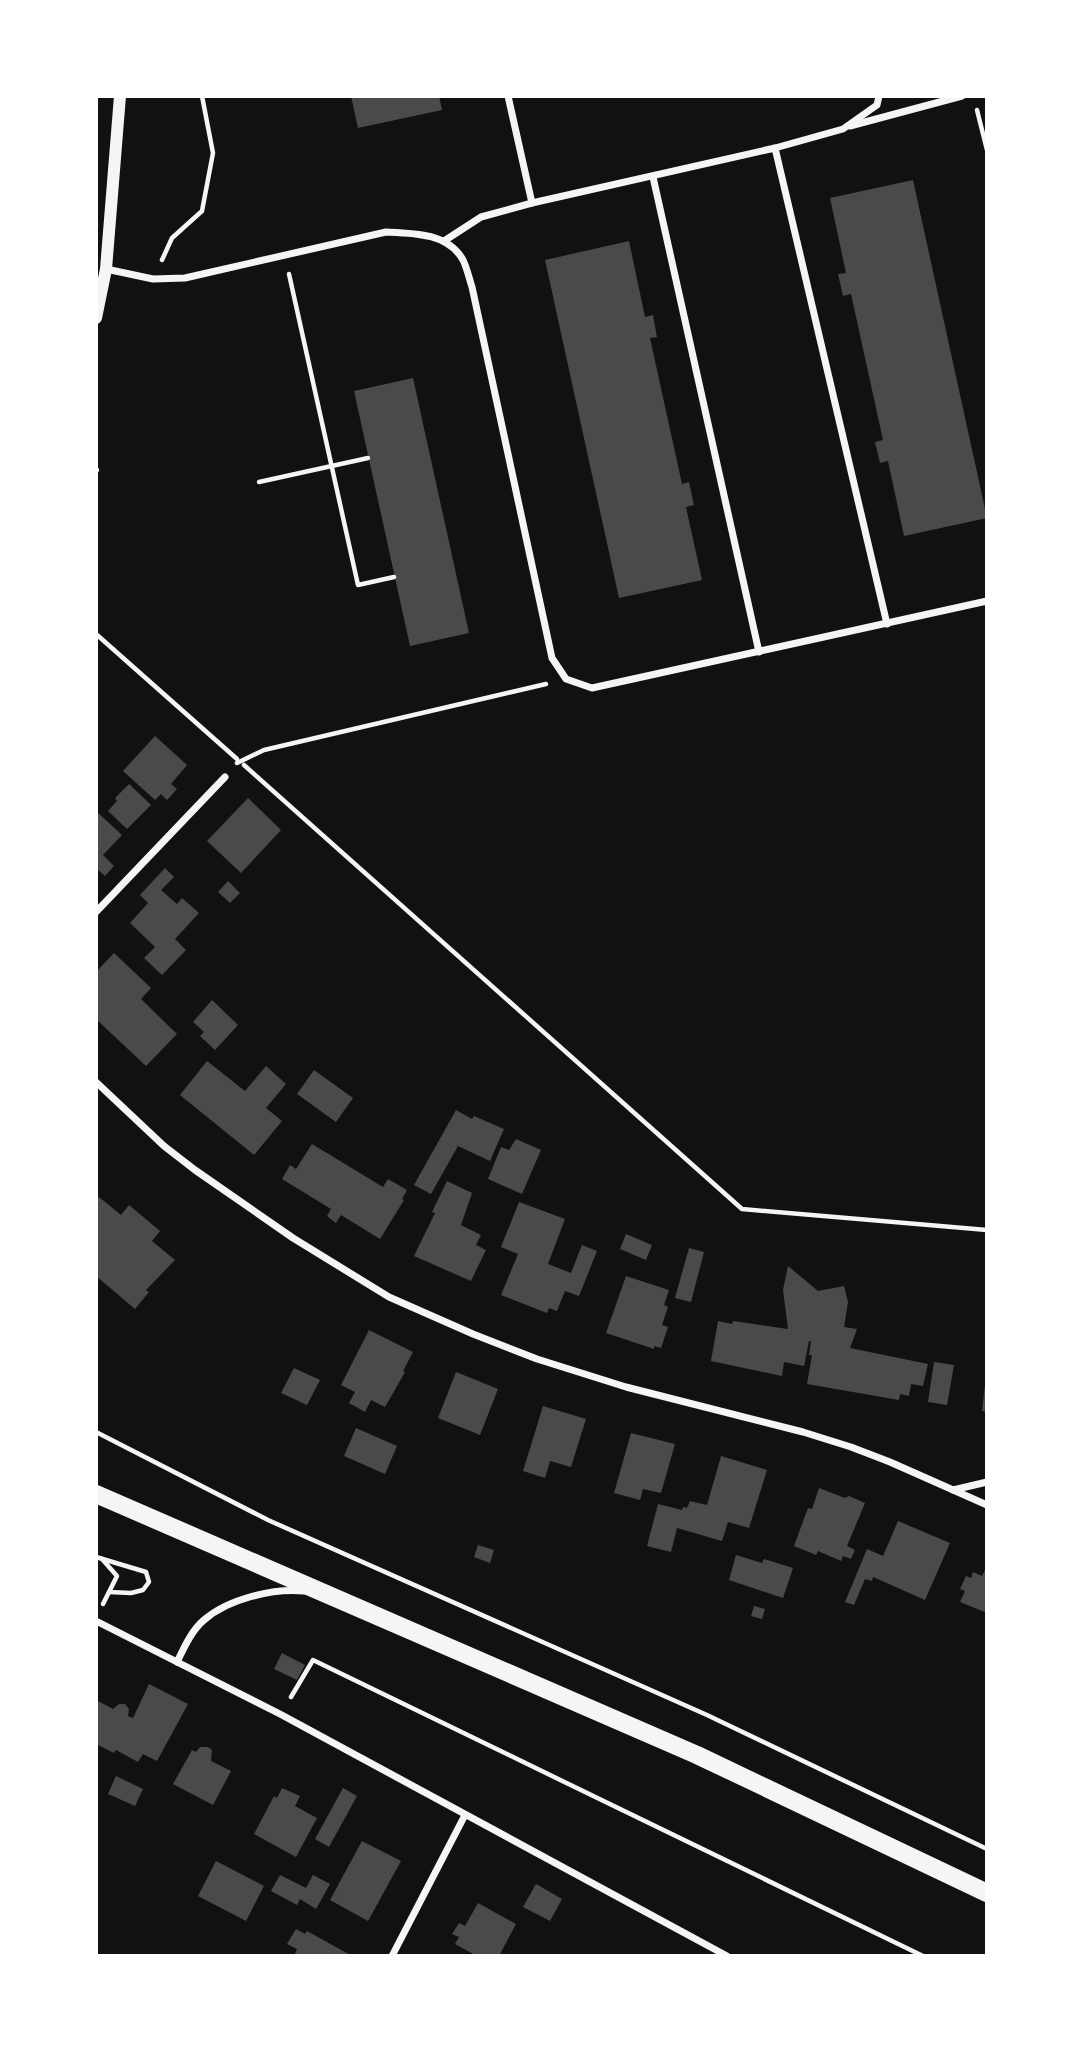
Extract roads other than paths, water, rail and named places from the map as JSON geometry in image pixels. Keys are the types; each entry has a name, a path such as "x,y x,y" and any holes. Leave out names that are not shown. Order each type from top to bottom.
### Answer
{"main road":[{"path":"96,1494 697,1755 987,1893"}],"street":[{"path":"96,318 106,270 120,96"},
{"path":"508,96 532,203"},
{"path":"843,128 877,105 879,96"},
{"path":"444,241 481,217 775,148 962,96"},
{"path":"775,148 887,624"},
{"path":"653,177 759,652"},
{"path":"106,270 153,279 185,278 386,232 419,233 444,241 462,258 472,287 552,657 566,679 592,688 987,601"},
{"path":"96,912 225,777"},
{"path":"96,1082 164,1146 195,1170 293,1238 389,1297 537,1359 626,1387 803,1432 851,1447 891,1462 987,1506"},
{"path":"952,1490 987,1482"},
{"path":"177,1662 189,1638 204,1620 222,1609 266,1594 289,1590 319,1592"},
{"path":"96,1621 280,1714 727,1956"},
{"path":"392,1956 466,1815"}]}
